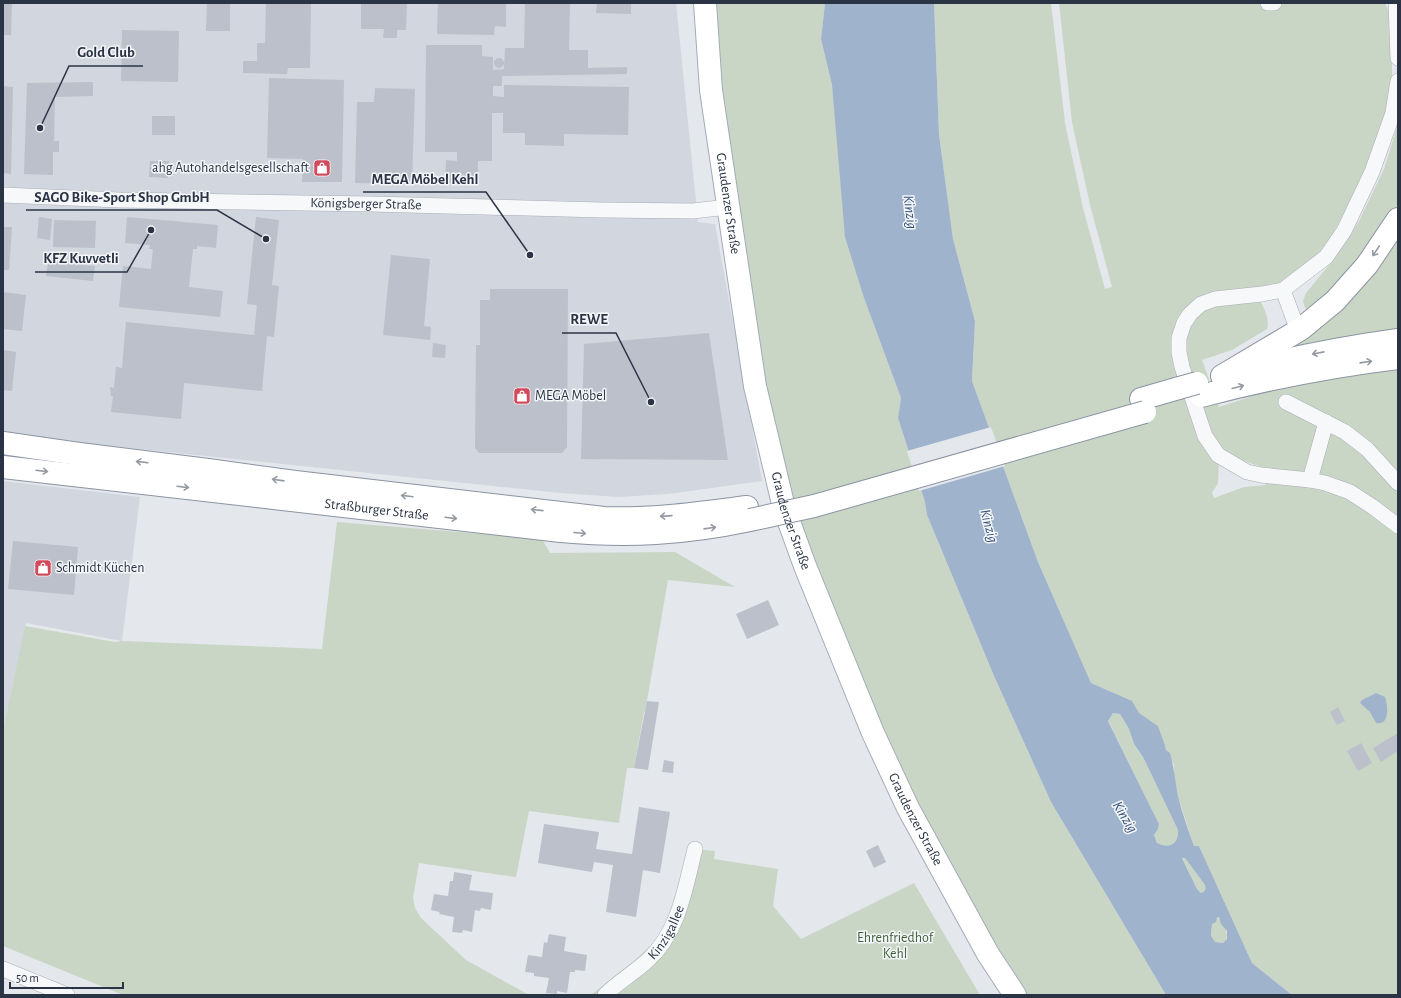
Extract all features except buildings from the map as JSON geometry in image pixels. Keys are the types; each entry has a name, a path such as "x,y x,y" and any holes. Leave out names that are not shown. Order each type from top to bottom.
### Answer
{"main road":[{"name":"Graudenzer Straße","path":"705,3 711,90 755,386 784,508 805,566 873,733 908,808 988,954 1014,995"},
{"path":"1190,392 1222,376 1300,329 1335,301 1367,265 1398,219"},
{"path":"1222,376 1286,359 1398,340"},
{"path":"748,513 810,493 1143,406 1190,392 1248,384 1352,364 1398,358"},
{"name":"Straßburger Straße","path":"3,443 295,482 604,518 626,519 748,513"},
{"name":"Straßburger Straße","path":"3,467 592,534 622,535 669,533 714,527 748,513"}],"street":[{"path":"1268,3 1274,3"},
{"path":"1395,4 1398,58"},
{"path":"1398,81 1393,113 1372,172 1344,231 1326,257 1283,290 1215,300 1201,304 1190,314 1184,323 1179,338 1179,352 1182,367 1205,436 1218,455 1247,472 1261,476 1310,480 1325,483 1350,492 1378,510 1398,526"},
{"name":"Königsberger Straße","path":"3,195 127,201 371,204 601,210 694,211 728,207"},
{"path":"1283,290 1294,320 1300,329"},
{"path":"1286,402 1345,432 1367,449 1398,482"},
{"path":"1310,480 1326,422"},
{"name":"Kinzigallee","path":"605,995 649,959 662,945 675,920 682,901 695,848"},
{"path":"3,969 67,995"}],"shaded area":[{"path":"3,3 676,3 698,222 715,224 762,481 668,494 618,497 561,493 72,442 3,431"},
{"path":"3,481 140,497 122,641 26,623 3,730"}],"green space":[{"path":"712,3 825,3 821,39 832,85 864,298 901,398 898,418 925,502 927,515 994,676 1051,802 1166,995 1026,995 963,889 899,767 803,542 787,479 765,386 741,246"},
{"path":"934,3 1051,3 1065,123 1083,208 1105,289 1112,287 1090,205 1072,122 1059,3 1385,3 1391,16 1392,81 1385,117 1369,161 1348,206 1330,239 1313,261 1293,277 1210,308 1259,299 1266,314 1268,325 1267,329 1232,350 1202,360 1219,407 1256,395 1265,389 1398,366 1398,995 1292,995 1252,963 1199,846 1194,847 1178,796 1174,776 1174,765 1166,750 1158,726 1138,713 1131,701 1091,683 1038,562 972,381 975,321 953,239 939,133","holes":["1228,455 1261,467 1266,485 1244,487 1214,498 1212,493 1218,483 1219,461"]},
{"path":"1398,124 1398,203 1381,233 1371,247 1348,274 1311,312 1305,308 1303,301 1306,293 1329,265 1359,221 1384,169"},
{"path":"1398,236 1398,333 1300,349 1295,343"},
{"path":"337,522 542,539 550,553 675,552 735,587 668,580 634,768 627,768 619,823 529,811 516,877 419,863 413,898 415,908 421,918 466,960 529,995 123,995 3,946 3,730 25,626 115,642 122,641 322,649"},
{"path":"1113,713 1120,714 1129,729 1134,744 1143,757 1178,830 1177,839 1172,844 1161,845 1157,843 1154,835 1159,824 1108,720"},
{"name":"Ehrenfriedhof Kehl","path":"695,849 715,851 714,859 778,869 773,906 801,939 914,883 980,995 591,995 635,960 651,945 663,930"},
{"path":"1182,857 1185,858 1205,885 1204,891 1201,893 1197,889"},
{"path":"1219,917 1227,934 1224,943 1215,942 1211,937 1212,924"}],"water":[{"name":"Kinzig","path":"825,3 934,3 939,134 953,239 975,321 972,381 1038,562 1091,683 1132,701 1139,713 1158,726 1166,750 1170,753 1180,802 1194,846 1199,846 1252,963 1292,995 1166,995 1051,802 994,676 927,515 925,502 898,418 901,398 864,298 845,237 832,85 821,39","holes":["1113,713 1120,714 1129,729 1134,744 1143,757 1178,830 1177,839 1172,844 1161,845 1157,843 1154,835 1159,824 1108,721","1182,858 1185,858 1205,885 1205,890 1203,892 1201,893 1197,889","1219,917 1221,924 1227,931 1227,939 1223,943 1215,942 1211,936 1212,924 1216,922 1217,918"]},
{"path":"1376,693 1385,697 1387,705 1386,718 1381,723 1376,723 1370,712 1360,703 1362,700"}],"pier":[{"path":"991,427 1005,466 919,491 907,451"}],"place":[{"name":"Gold Club","path":"40,128"},
{"name":"ahg Autohandelsgesellschaft","path":"322,168"},
{"name":"KFZ Kuvvetli","path":"151,230"},
{"name":"SAGO Bike-Sport Shop GmbH","path":"266,239"},
{"name":"MEGA Möbel Kehl","path":"530,255"},
{"name":"MEGA Möbel","path":"522,396"},
{"name":"REWE","path":"651,402"},
{"name":"Schmidt Küchen","path":"43,568"}]}
